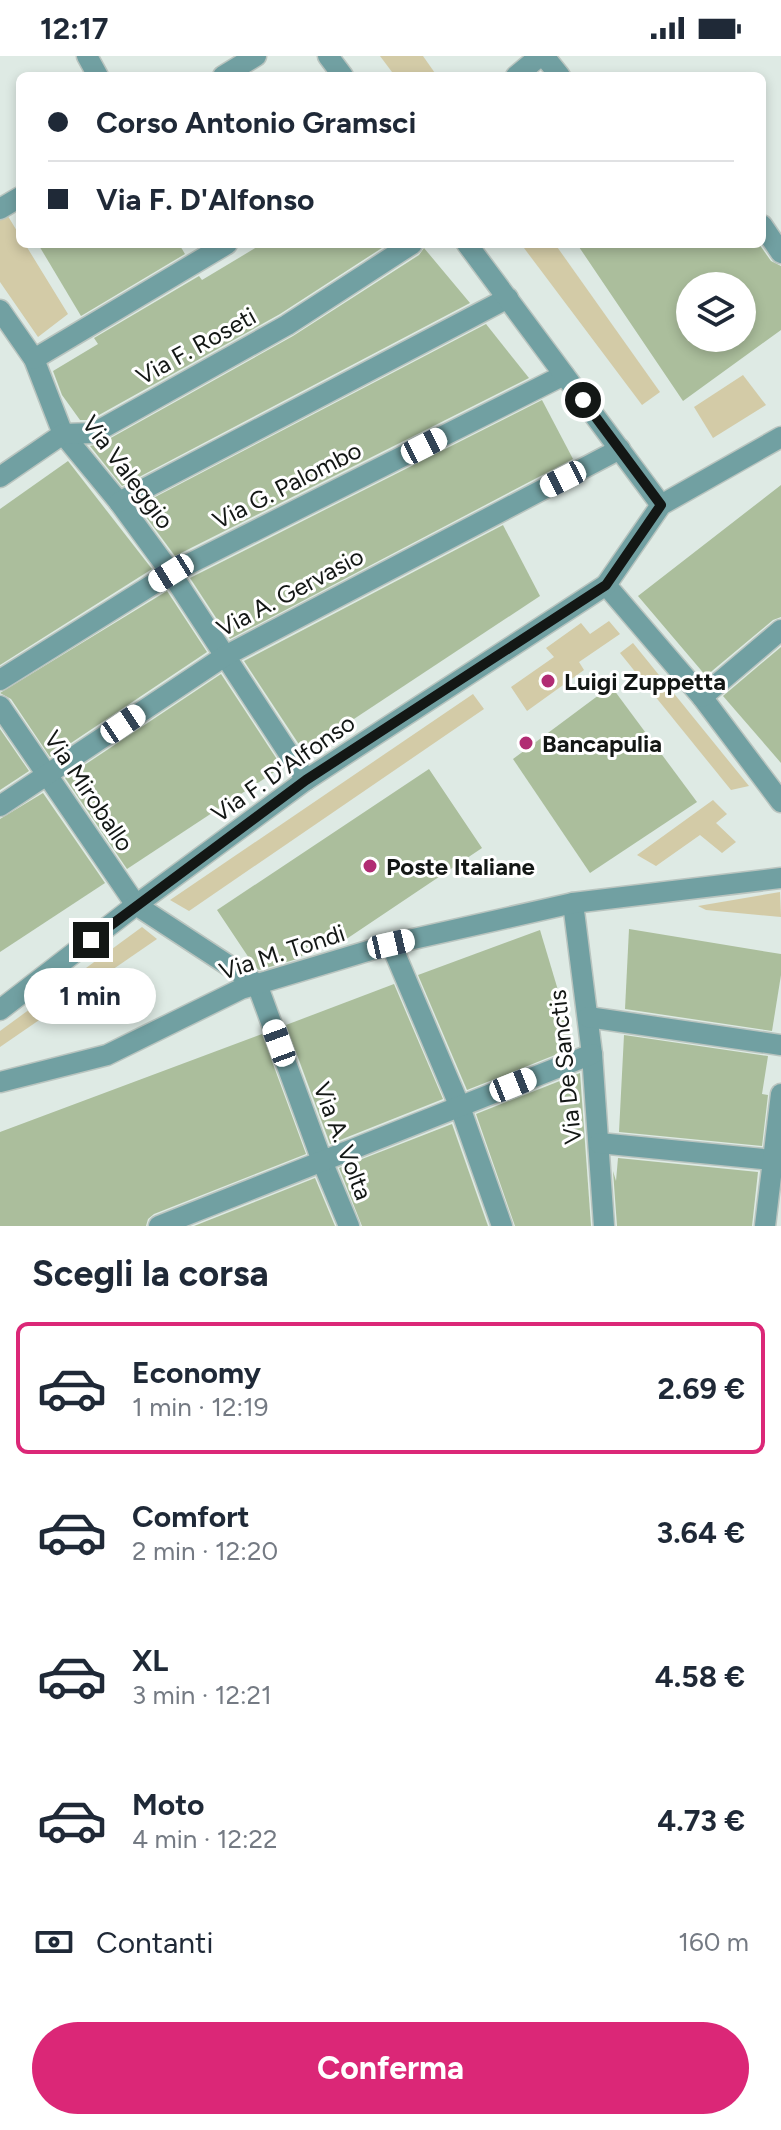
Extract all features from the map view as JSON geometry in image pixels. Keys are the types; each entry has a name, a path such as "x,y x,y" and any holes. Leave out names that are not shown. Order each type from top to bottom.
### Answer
{"street":[{"path":"230,72 256,56"},
{"path":"521,72 542,56 556,72"},
{"path":"766,231 781,253"},
{"name":"Via F. Roseti","path":"0,477 63,434 94,433 287,325 406,248"},
{"path":"470,248 661,505"},
{"path":"34,359 204,250"},
{"path":"119,502 508,298"},
{"name":"Via Valeggio","path":"0,310 34,359 63,434 119,502 171,573 306,780"},
{"name":"Via G. Palombo","path":"0,680 171,573 564,375"},
{"path":"781,437 661,505 606,585 702,697 781,802"},
{"name":"Via A. Gervasio","path":"0,806 225,656 620,449"},
{"name":"Via F. D'Alfonso","path":"0,1010 306,780 606,585"},
{"path":"702,697 781,630"},
{"name":"Via Miroballo","path":"0,706 136,905"},
{"name":"Via M. Tondi","path":"0,1082 107,1055 241,989 391,944 573,903 781,878"},
{"name":"Via De Sanctis","path":"573,903 592,1054 604,1226"},
{"path":"136,905 257,984"},
{"path":"391,944 460,1107 502,1226"},
{"name":"Via A. Volta","path":"257,984 349,1226"},
{"path":"588,1017 781,1045"},
{"path":"159,1226 592,1054"},
{"path":"765,1226 781,1094"},
{"path":"599,1143 773,1160"}],"shaded area":[{"path":"380,56 423,56 434,72 392,72"},
{"path":"0,203 16,229 16,248 27,248 68,314 38,337 0,282"},
{"path":"524,248 558,248 660,392 642,405"},
{"path":"743,375 766,405 713,438 694,407"},
{"path":"609,621 620,634 579,662 584,670 527,711 511,687 554,657 546,648 581,623 590,634"},
{"path":"633,643 749,786 731,790 620,653"},
{"path":"473,694 484,709 189,911 170,900"},
{"path":"713,800 727,814 716,823 736,842 722,853 700,835 656,866 637,855"},
{"path":"780,892 781,917 706,910 698,906"},
{"path":"142,927 157,939 0,1047 0,1031"}],"building":[{"path":"40,248 181,248 185,254 81,316"},
{"path":"255,248 382,248 280,314 90,420 80,420 62,395 53,371 98,344 94,338 199,276 202,280"},
{"path":"424,248 470,303 122,486 90,446 100,444 293,336 419,255"},
{"path":"580,248 762,248 771,261 781,266 781,330 756,348 756,272 676,272 676,352 751,352 683,401"},
{"path":"486,324 529,378 175,556 138,506"},
{"path":"542,400 573,459 230,639 190,578"},
{"path":"68,461 152,569 0,665 0,509"},
{"path":"781,485 781,617 773,620 706,676 638,596"},
{"path":"503,525 540,596 304,752 244,661"},
{"path":"167,591 207,652 50,757 11,699 0,693"},
{"path":"781,647 781,763 723,696"},
{"path":"221,674 282,767 127,869 65,778"},
{"path":"611,686 697,802 590,873 513,759"},
{"path":"0,729 29,771 0,790"},
{"name":"Poste Italiane","path":"429,769 482,848 339,944 333,935 297,959 259,970 255,967 217,910"},
{"path":"43,793 105,883 0,952 0,819"},
{"path":"629,929 781,954 781,975 772,1031 625,1009"},
{"path":"540,930 575,1047 467,1090 418,975"},
{"path":"394,984 443,1099 330,1144 286,1025"},
{"path":"262,1034 306,1154 154,1214 146,1226 0,1226 0,1132"},
{"path":"624,1035 768,1056 762,1094 768,1095 762,1146 619,1132"},
{"path":"580,1073 591,1226 515,1226 476,1114"},
{"path":"452,1124 488,1226 362,1226 339,1168"},
{"path":"618,1158 758,1172 752,1226 617,1226 613,1171 616,1181"},
{"path":"315,1178 335,1226 194,1226"}],"place":[{"name":"Luigi Zuppetta","path":"548,681"},
{"name":"Bancapulia","path":"526,743"},
{"name":"Poste Italiane","path":"370,866"}],"route":[{"path":"91,940 306,780 606,585 661,505 583,400"}]}
